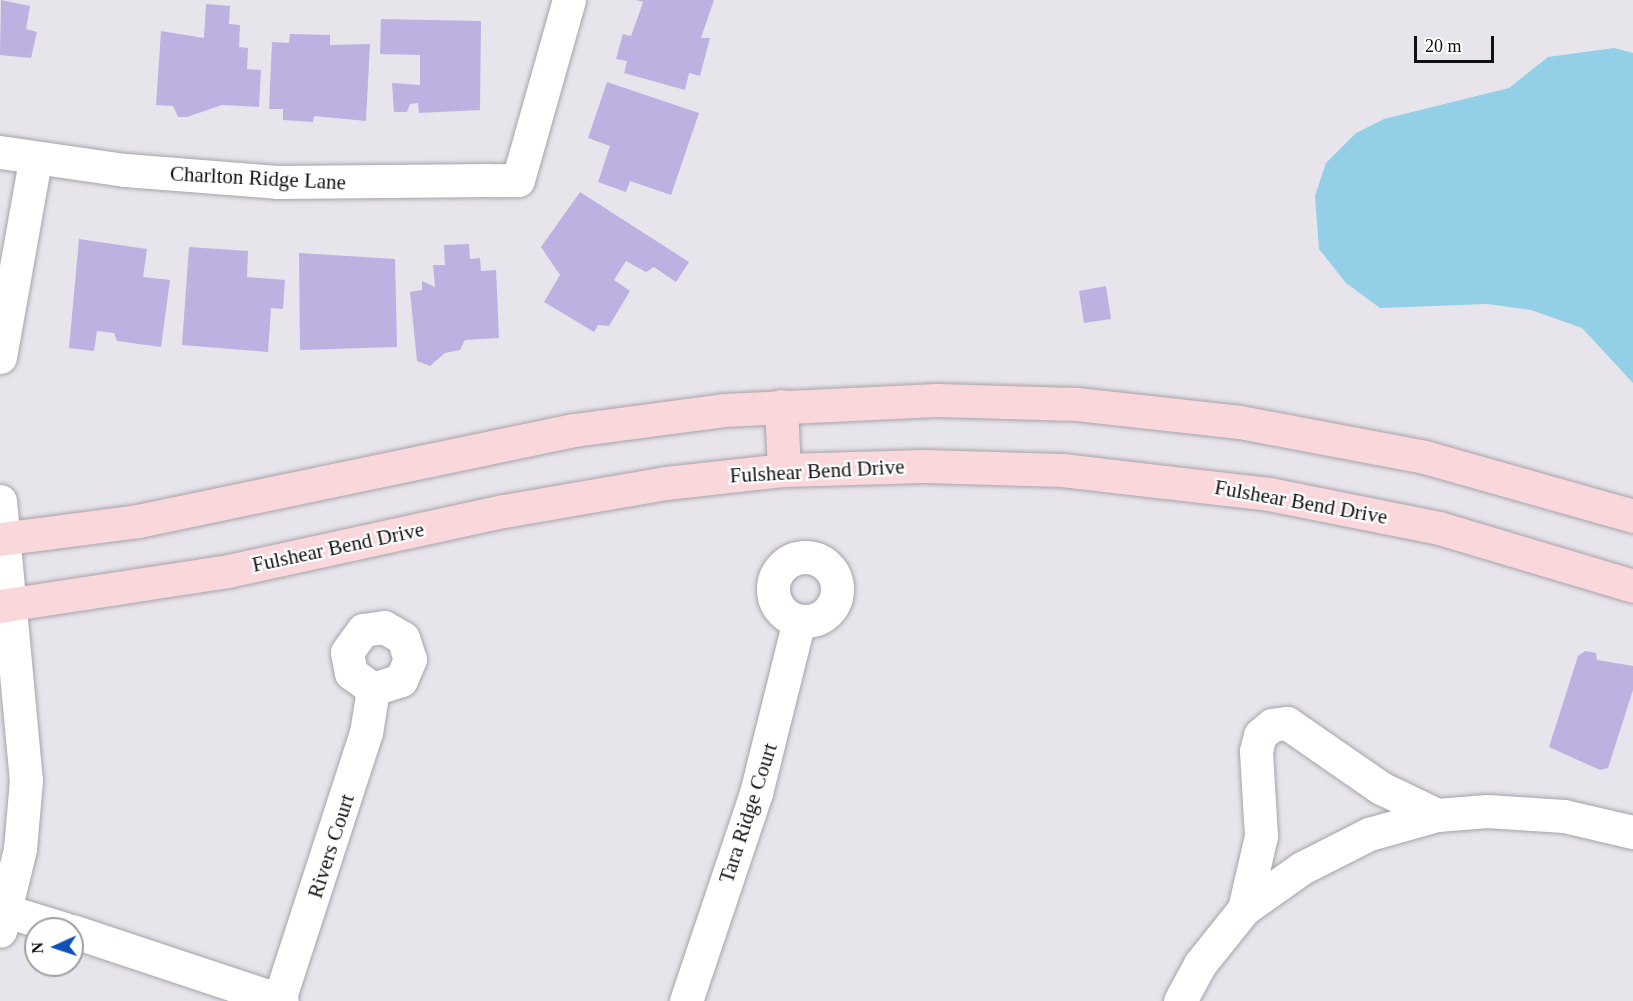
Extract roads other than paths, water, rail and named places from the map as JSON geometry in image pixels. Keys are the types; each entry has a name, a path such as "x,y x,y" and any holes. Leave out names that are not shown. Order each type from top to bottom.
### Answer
{"main road":[{"path":"1,539 149,519 574,430 781,406 1019,401 1240,422 1425,456 1633,516"},
{"path":"781,406 784,470"},
{"name":"Fulshear Bend Drive","path":"5,605 228,571 589,495 784,470 1005,467 1245,491 1439,528 1633,586"}],"street":[{"name":"Charlton Ridge Lane","path":"0,152 35,160 277,182 518,180 569,0"},
{"path":"0,357 35,160"},
{"path":"0,501 5,605 25,721 26,780 2,917 24,921"},
{"name":"Tara Ridge Court","path":"686,1001 765,763 800,621"},
{"name":"Rivers Court","path":"281,1000 357,768 373,689"},
{"path":"1244,909 1262,836 1256,751 1260,735 1272,725 1294,727 1382,788 1437,815"},
{"path":"1180,1001 1200,964 1244,909 1302,867 1370,834 1437,815 1487,811 1564,816 1633,832"},
{"path":"84,935 281,1000"}],"water":[{"path":"1614,48 1633,53 1633,383 1582,328 1531,310 1487,304 1380,308 1346,283 1319,249 1315,196 1326,163 1356,133 1384,119 1509,88 1548,57"}]}
